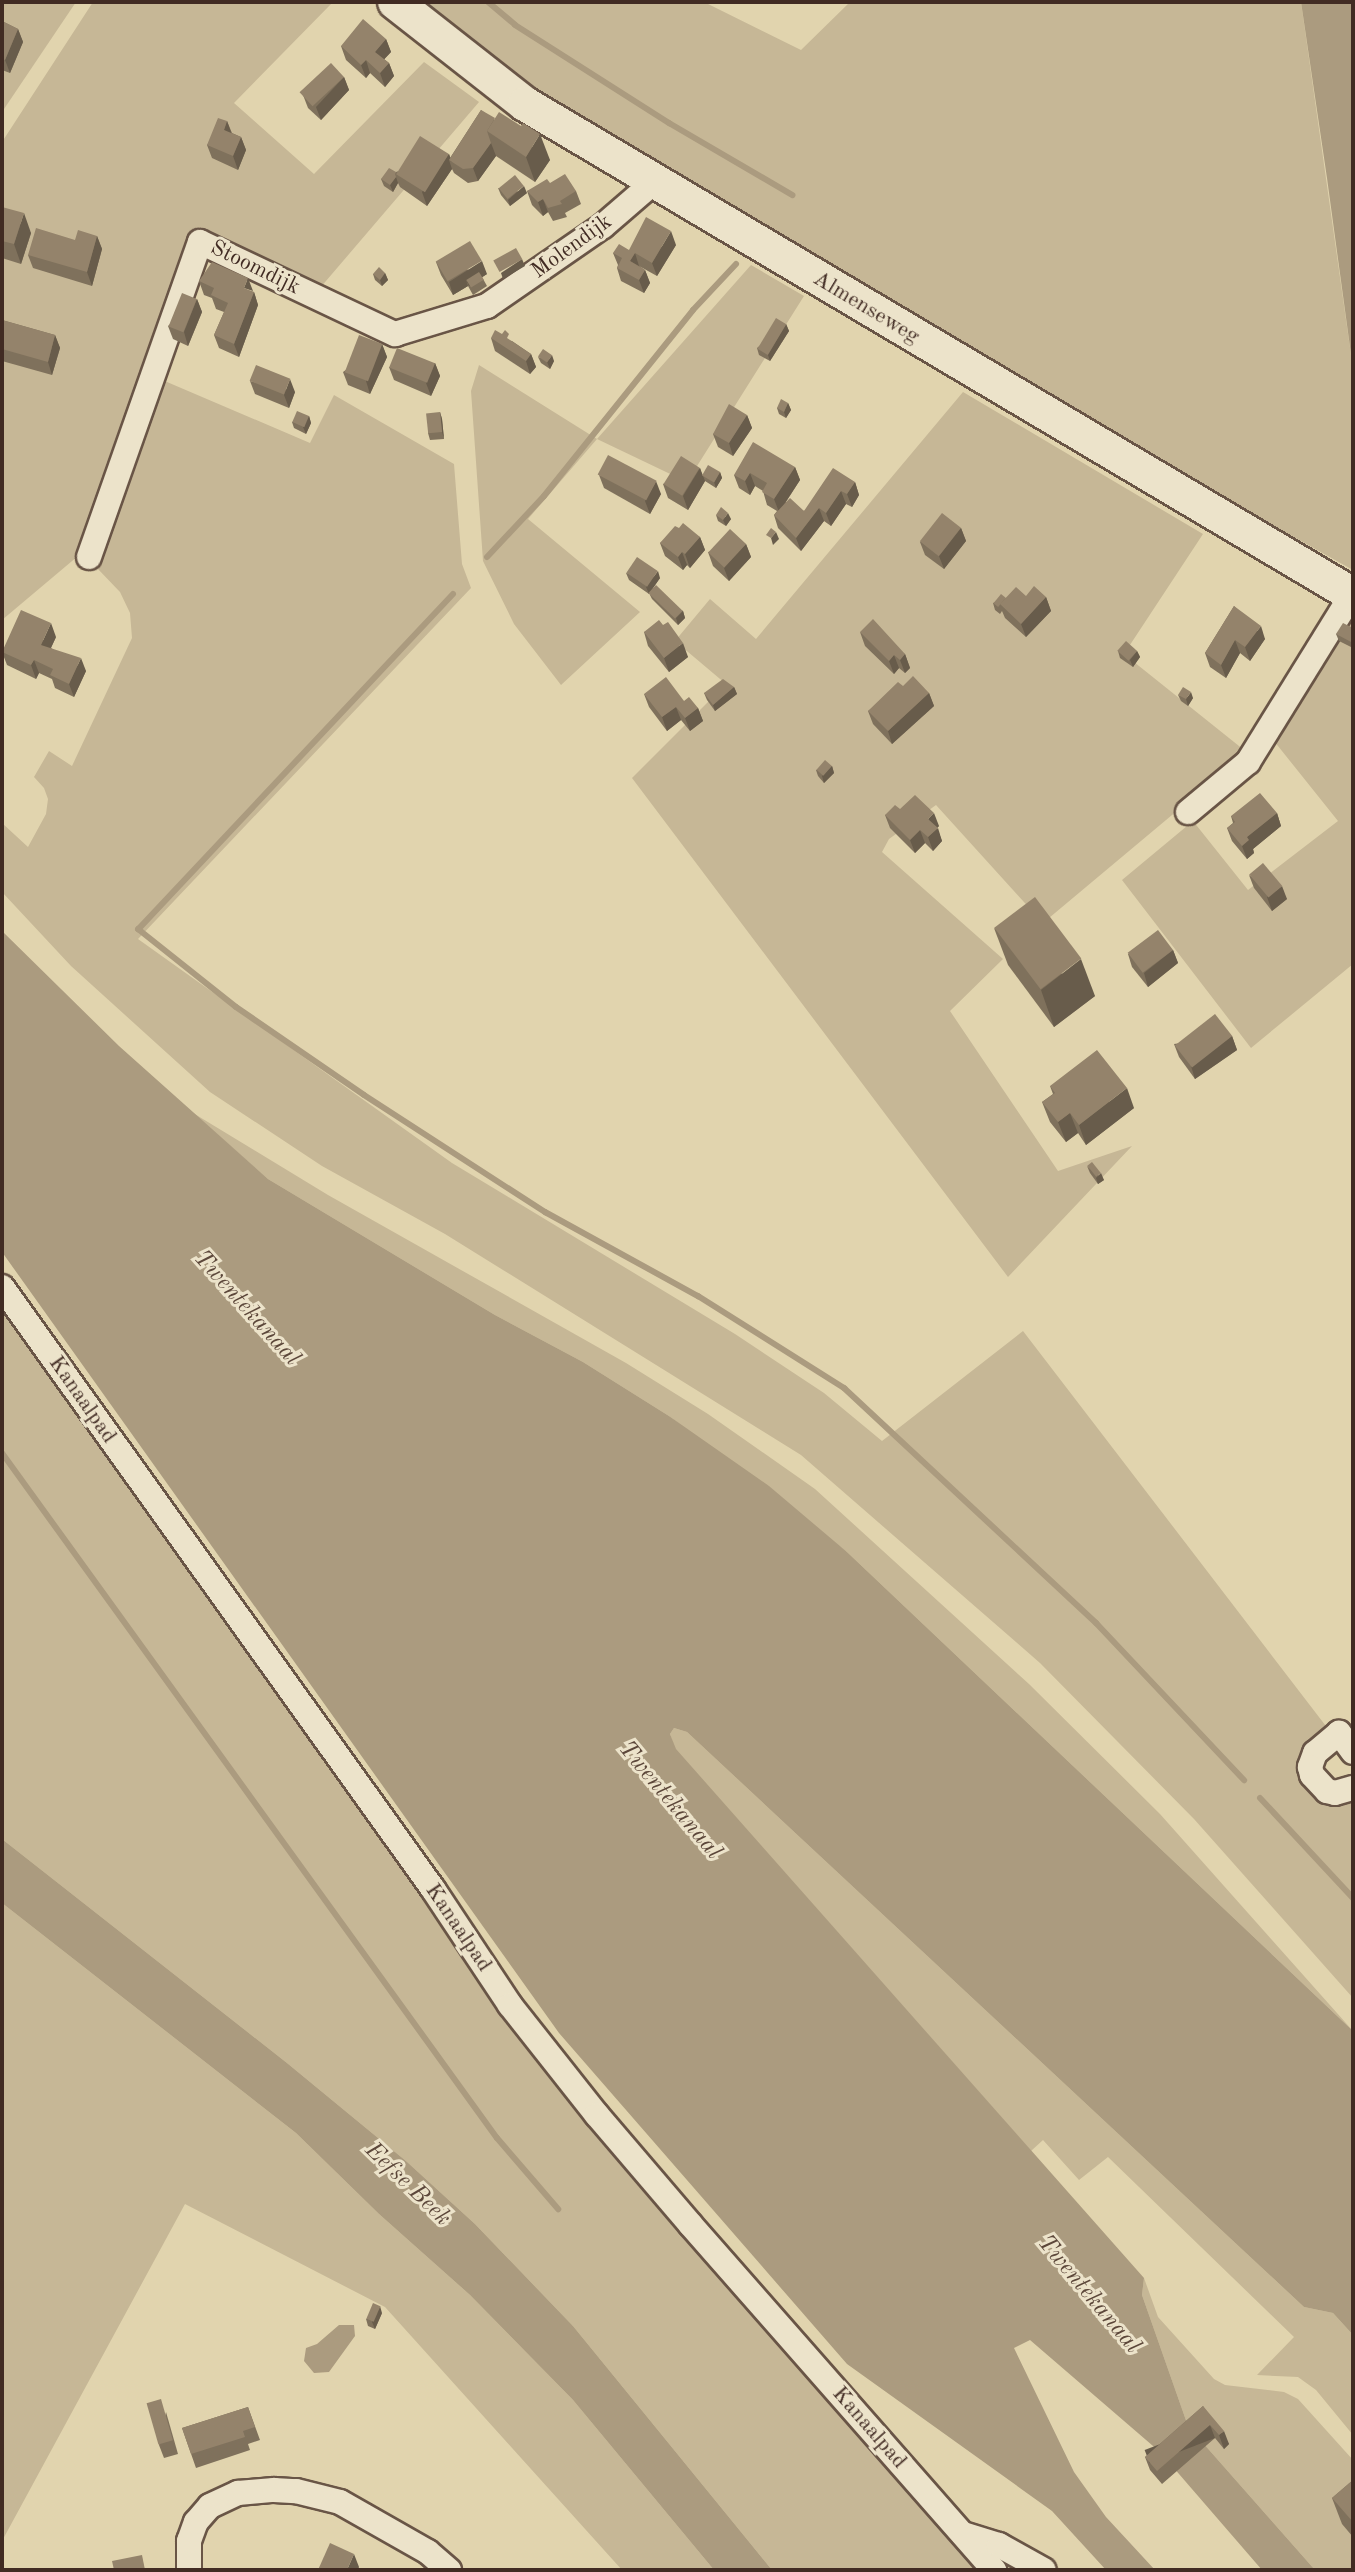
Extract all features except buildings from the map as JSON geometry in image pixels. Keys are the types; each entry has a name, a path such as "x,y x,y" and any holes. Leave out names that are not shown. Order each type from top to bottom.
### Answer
{"main road":[{"name":"Almenseweg","path":"395,2 525,104 1352,594"}],"street":[{"name":"Molendijk","path":"487,306 603,226 654,182"},
{"name":"Stoomdijk","path":"89,557 200,242 395,334 487,306"},
{"name":"Almenseweg","path":"1188,812 1248,762 1352,594"},
{"name":"Kanaalpad","path":"2,1287 433,1889 510,2005 597,2115 994,2570"},
{"path":"1353,1752 1339,1733 1315,1753 1310,1767 1312,1775 1327,1791 1335,1793 1353,1788"},
{"path":"189,2570 189,2541 196,2522 210,2506 238,2493 274,2490 296,2491 340,2502 428,2552 449,2570"},
{"path":"959,2533 999,2545 1044,2570"}],"shaded area":[{"path":"2,2 76,2 2,112"},
{"path":"93,2 333,2 234,103 314,174 424,62 479,102 320,288 195,234 78,556 2,620 2,142"},
{"path":"410,2 704,2 801,50 850,2 1301,2 1353,369 1353,570 977,360 544,103"},
{"path":"751,265 804,296 687,482 597,439"},
{"path":"479,365 597,439 528,519 640,612 561,685 514,624 483,561 471,391"},
{"path":"160,379 310,443 334,395 454,464 462,564 471,588 138,939 452,1163 735,1334 824,1393 882,1441 1023,1331 1332,1734 1306,1762 1353,1797 1353,1998 1194,1819 1040,1663 801,1455 445,1234 322,1166 210,1092 71,966 2,892 2,823 28,847 46,814 48,799 44,788 34,777 49,751 72,766 132,638 130,613 120,592 97,568"},
{"path":"963,392 1203,534 1124,654 1244,750 1221,774 1043,923 936,805 889,839 882,852 1003,959 950,1011 1058,1171 1132,1146 1008,1277 632,778 726,684 675,641 710,599 756,639"},
{"path":"1353,620 1353,964 1251,1048 1122,880 1193,821 1248,890 1338,821 1274,741 1337,629"},
{"path":"193,1113 328,1195 626,1363 708,1414 815,1489 1029,1684 1160,1814 1353,2031 847,1552 669,1416 583,1362 495,1315 268,1179"},
{"path":"2,1306 432,1908 984,2570 772,2570 573,2326 475,2224 406,2161 287,2063 2,1839"},
{"path":"674,1728 687,1732 1304,2307 1333,2313 1353,2335 1353,2435 1316,2390 1298,2377 1257,2375 1294,2337 1108,2157 1079,2180 1043,2140 1031,2151 675,1749 670,1734"},
{"path":"2,1903 296,2133 379,2214 470,2295 573,2400 714,2570 622,2570 385,2307 185,2204 2,2541"},
{"path":"1144,2278 1158,2317 1214,2379 1225,2385 1284,2392 1298,2399 1353,2460 1353,2570 1315,2570 1188,2426 1142,2295"}],"water":[{"path":"1301,2 1353,2 1353,369 1327,178"},
{"name":"Twentekanaal","path":"2,931 119,1046 268,1179 495,1315 583,1362 669,1416 769,1486 847,1552 1353,2031 1353,2335 1333,2313 1304,2307 687,1732 674,1728 670,1734 676,1749 1144,2278 1142,2295 1188,2426 1315,2570 1262,2570 1160,2452 1030,2340 1014,2348 1074,2472 1106,2517 1155,2570 1106,2570 1052,2511 847,2364 559,2033 2,1252"},
{"name":"Eefse Beek","path":"2,1839 287,2063 406,2161 475,2224 573,2326 772,2570 714,2570 573,2400 470,2295 379,2214 296,2133 2,1903"},
{"path":"339,2325 354,2325 355,2336 329,2372 314,2373 304,2361 306,2348 317,2344"}],"waterway":[{"path":"488,2 515,25 669,123 792,195"},
{"path":"487,557 544,496 693,310 736,264"},
{"path":"453,594 138,929 236,1007 364,1095 545,1212 698,1296 844,1388 1096,1623 1244,1780"},
{"path":"2,1453 497,2138 558,2209"},
{"path":"1260,1798 1353,1898"}]}
